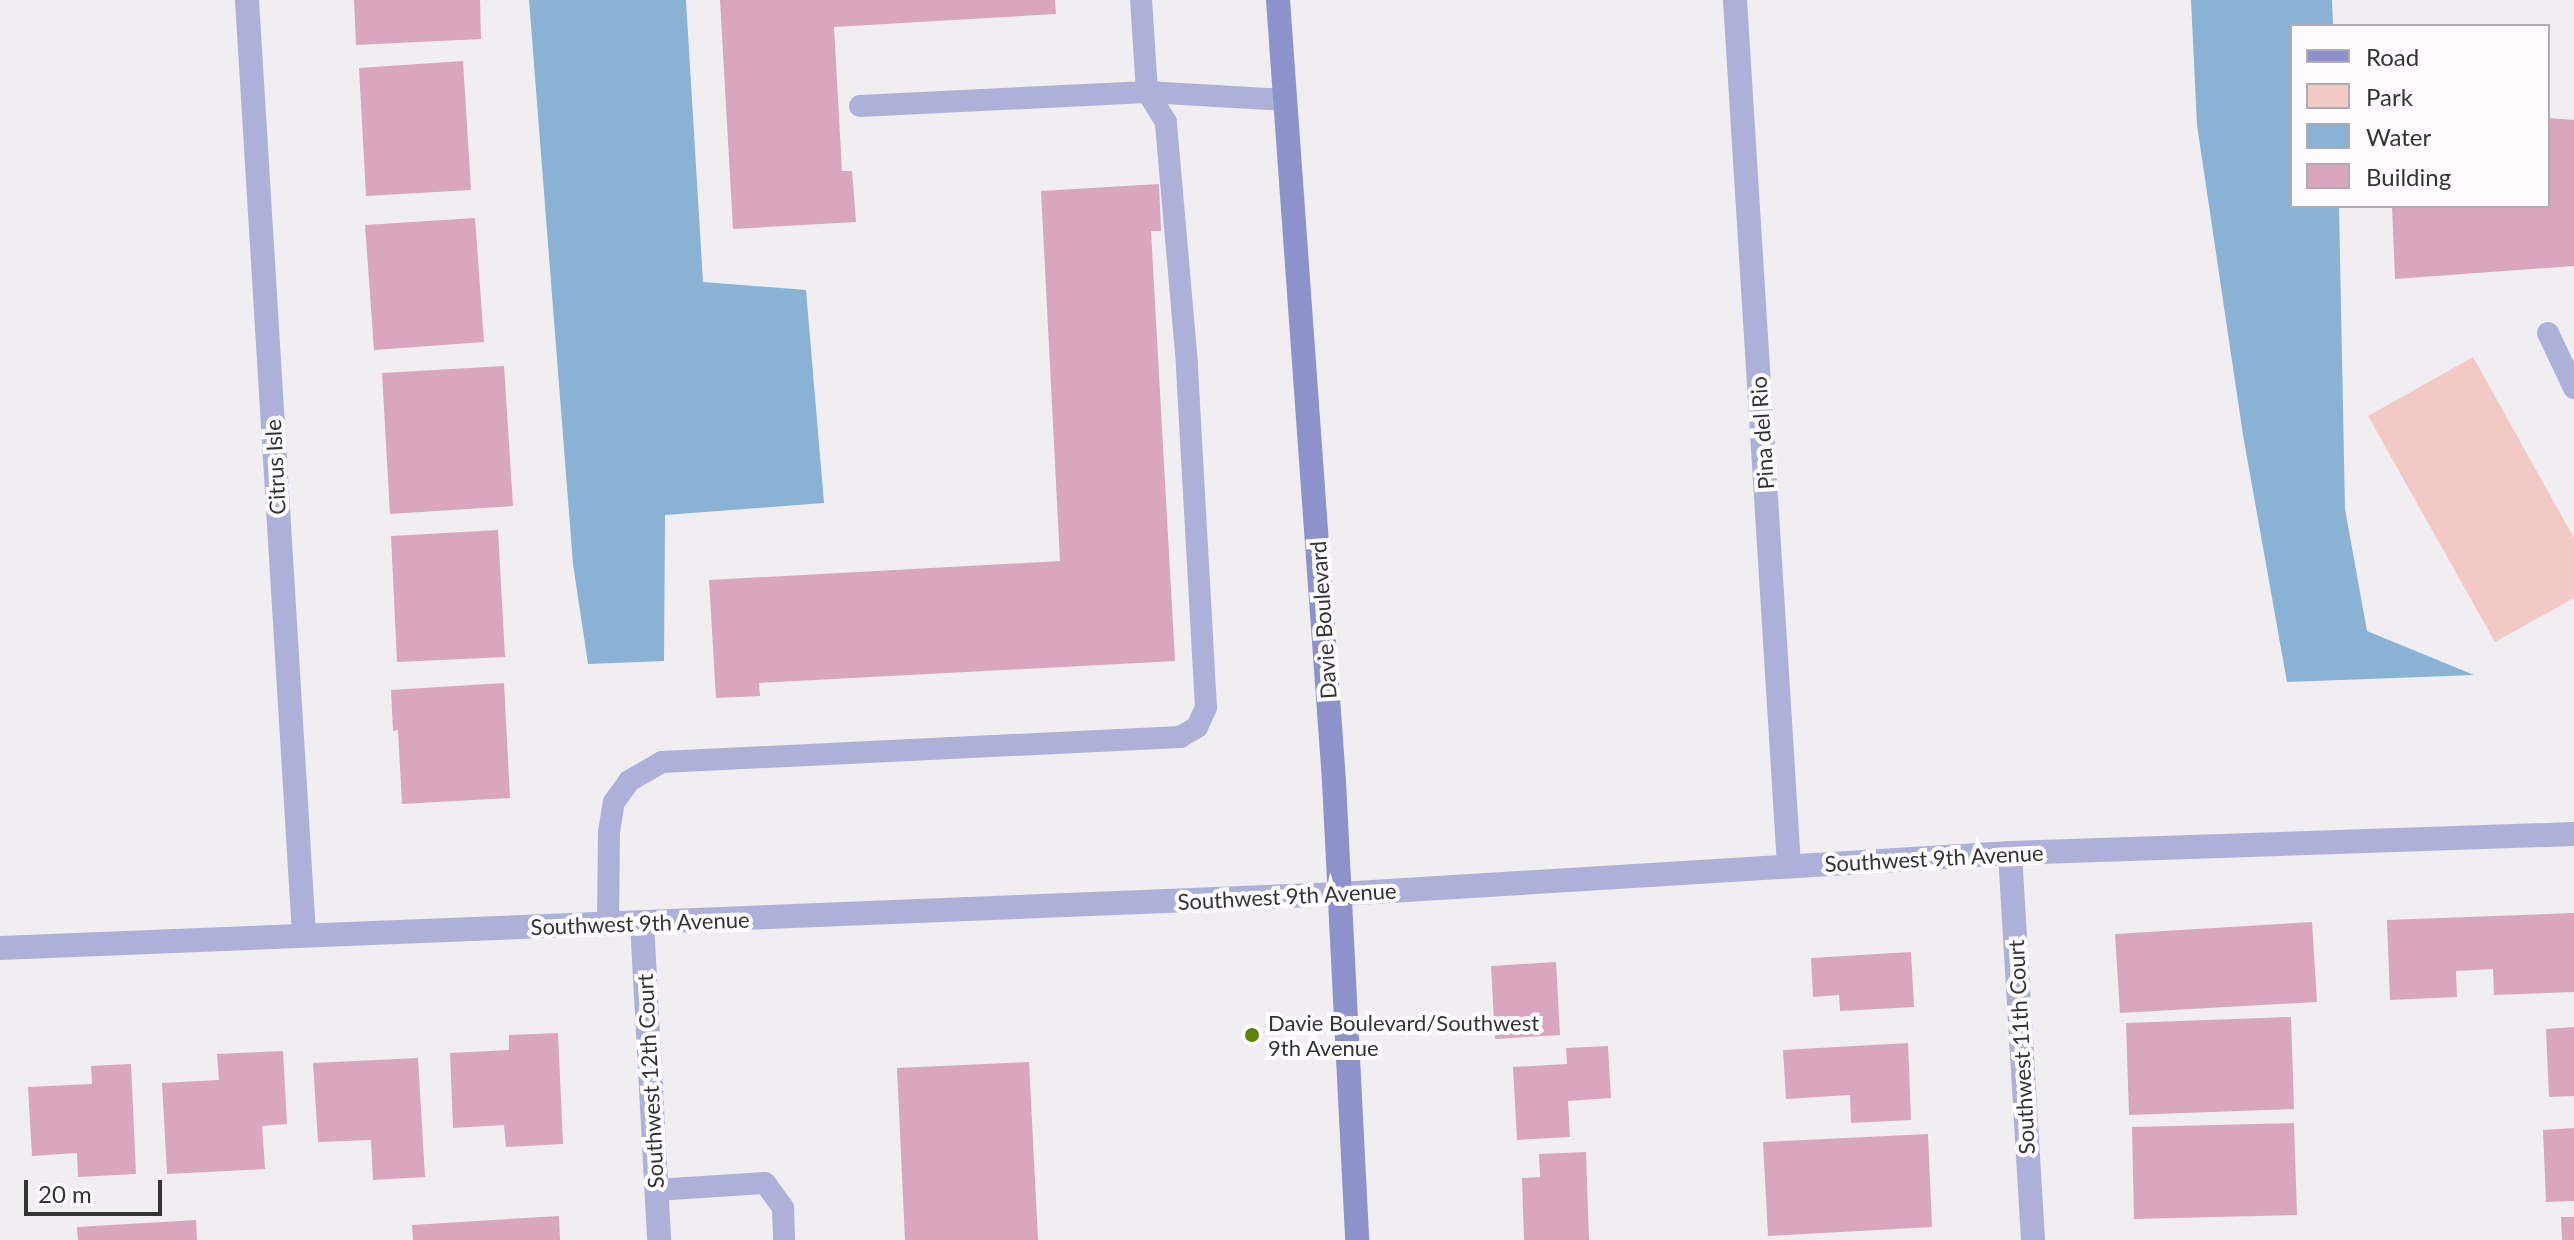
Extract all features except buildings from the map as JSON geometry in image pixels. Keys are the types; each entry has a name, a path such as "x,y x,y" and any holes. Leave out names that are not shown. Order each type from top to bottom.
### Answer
{"main road":[{"name":"Davie Boulevard","path":"1278,0 1340,894 1357,1240"}],"street":[{"name":"Citrus Isle","path":"247,0 304,935"},
{"name":"Pina del Rio","path":"1735,0 1789,866"},
{"name":"Southwest 9th Avenue","path":"0,948 1340,894 2010,853 2574,834"},
{"name":"Southwest 11th Court","path":"2010,853 2033,1240"},
{"name":"Southwest 12th Court","path":"642,923 659,1240"}],"lane":[{"path":"608,924 609,832 614,802 629,781 662,762 1180,737 1197,727 1206,708 1187,364 1166,122 1147,92 1141,0"},
{"path":"860,106 1147,92 1286,100"},
{"path":"2548,333 2574,388"},
{"path":"656,1190 765,1183 783,1208 784,1240"}],"green space":[{"path":"2473,357 2574,538 2574,598 2495,642 2368,416"}],"water":[{"path":"529,0 686,0 703,282 806,290 824,503 665,515 664,661 588,664 573,564"},
{"path":"2191,0 2332,0 2333,24 2290,24 2290,208 2339,208 2345,509 2367,631 2474,675 2287,682 2243,435 2197,125"}],"place":[{"name":"Davie Boulevard/Southwest 9th Avenue","path":"1252,1035"}]}
